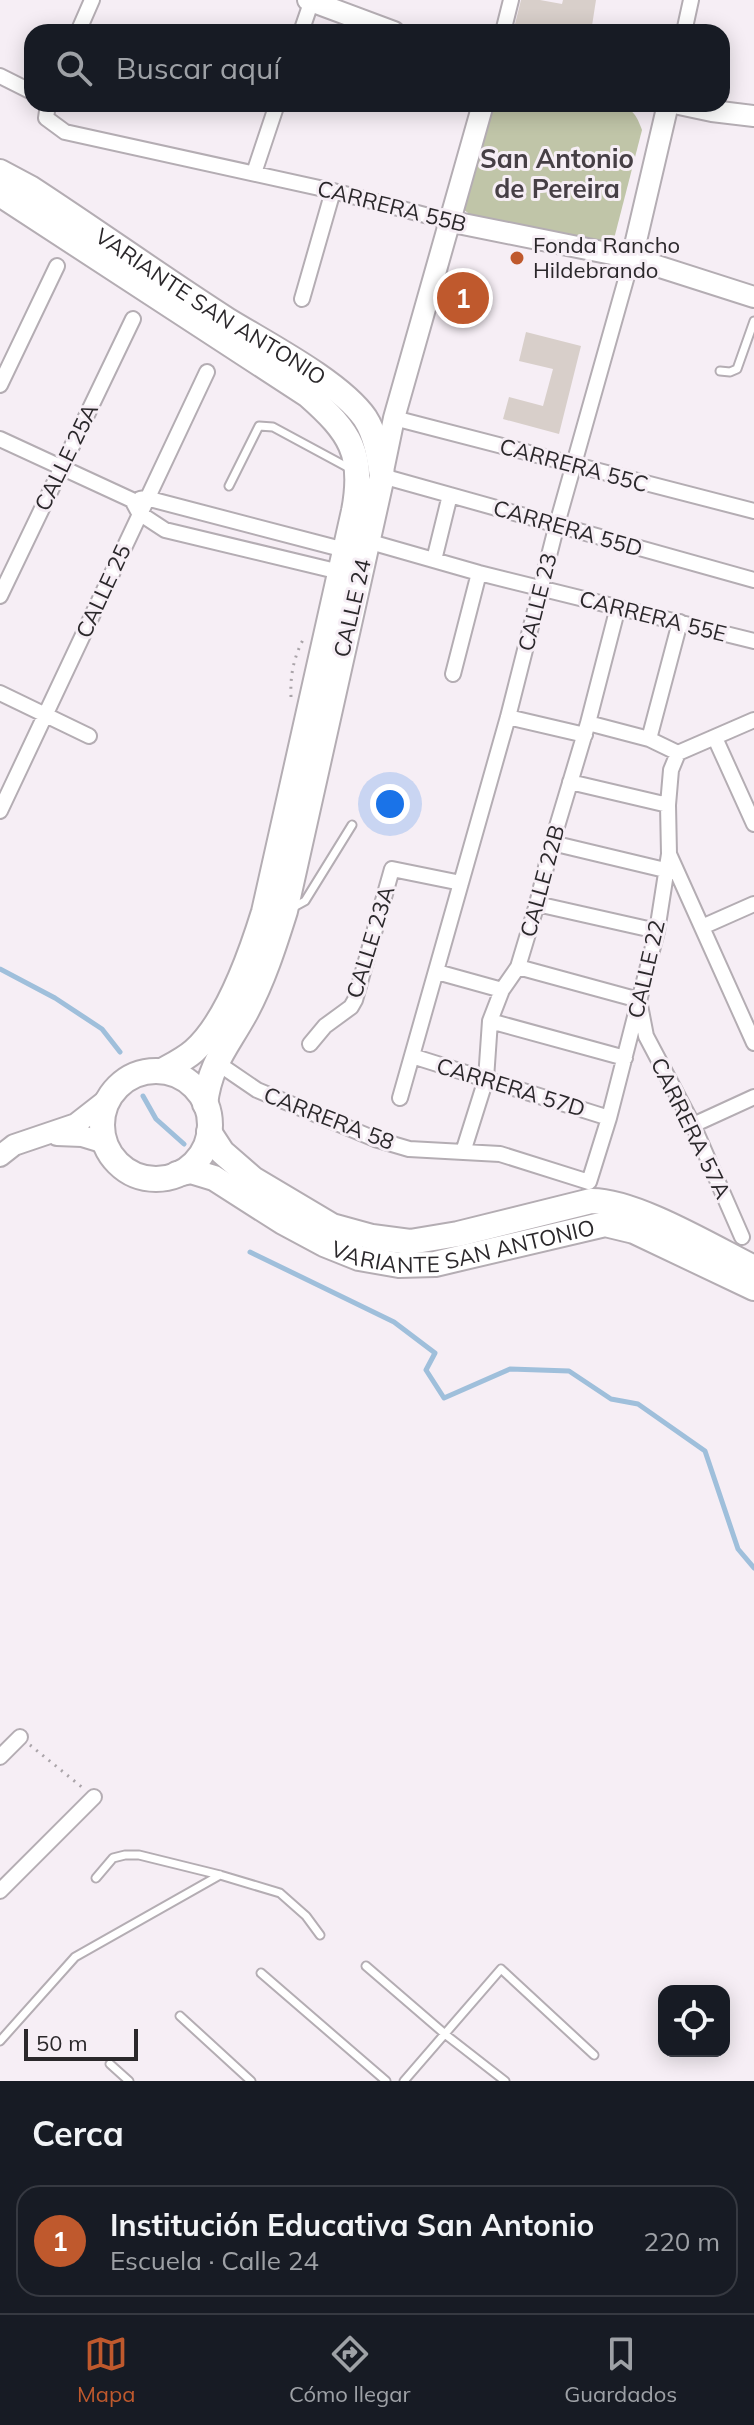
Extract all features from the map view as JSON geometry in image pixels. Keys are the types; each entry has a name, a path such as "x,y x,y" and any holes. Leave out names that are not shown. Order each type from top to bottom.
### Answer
{"main road":[{"path":"311,0 373,24"},
{"name":"CALLE 24","path":"162,1071 193,1051 208,1035 239,980 253,947 370,474 394,418 481,112"},
{"name":"CALLE 23","path":"632,258 666,112"},
{"path":"720,112 754,116"},
{"name":"VARIANTE SAN ANTONIO","path":"0,172 30,188 337,390 365,419 373,435 370,474"},
{"name":"VARIANTE SAN ANTONIO","path":"0,194 308,395 334,418 370,474"},
{"name":"CARRERA 55B","path":"448,221 632,258 754,297"},
{"path":"365,419 394,418"},
{"name":"CALLE 24","path":"205,1104 216,1062 259,984 285,911 350,554"},
{"path":"41,1135 82,1136 105,1143 102,1121 108,1099 115,1088 137,1074 162,1071 176,1074 198,1091 205,1104 209,1132 199,1157 177,1174"},
{"path":"0,1156 14,1145 76,1124 108,1099"},
{"name":"VARIANTE SAN ANTONIO","path":"209,1132 222,1152 253,1179 332,1226 372,1237 410,1242 603,1201 643,1214 754,1268"},
{"name":"VARIANTE SAN ANTONIO","path":"105,1143 117,1162 135,1175 156,1179 191,1171 214,1178 283,1222 359,1258 399,1265 435,1264 605,1224 634,1231 754,1288"}],"street":[{"path":"82,24 92,0"},
{"path":"304,24 311,0"},
{"path":"505,24 511,0"},
{"path":"686,24 691,0"},
{"path":"0,76 24,88"},
{"name":"CARRERA 55B","path":"47,112 46,118 65,132 333,191 448,221"},
{"path":"254,173 274,112"},
{"path":"302,299 333,191"},
{"name":"CALLE 23","path":"400,1098 508,717 557,524 632,258"},
{"path":"0,385 57,266"},
{"name":"CALLE 25A","path":"0,596 133,319"},
{"name":"CALLE 25","path":"0,811 139,504 207,372"},
{"name":"CARRERA 55C","path":"394,418 754,511"},
{"name":"CARRERA 55E","path":"0,439 139,504 350,554"},
{"name":"CARRERA 55D","path":"370,474 754,580"},
{"path":"434,560 450,495"},
{"name":"CARRERA 55E","path":"139,504 165,530 350,554 434,560 754,641"},
{"path":"453,674 479,573"},
{"name":"CALLE 22B","path":"463,1152 486,1079 490,1021 502,990 518,967 587,729 618,607"},
{"path":"649,739 680,622"},
{"path":"0,693 89,736"},
{"path":"508,717 649,739 678,753 754,720"},
{"path":"715,738 754,824"},
{"name":"CALLE 22","path":"589,1182 609,1118 657,931 669,854 671,770 678,753"},
{"path":"570,782 668,805"},
{"path":"552,843 665,870"},
{"path":"669,854 754,1043"},
{"name":"CALLE 23A","path":"310,1044 355,1000 392,869 461,883"},
{"path":"537,904 657,931"},
{"path":"702,927 754,904"},
{"path":"518,967 639,1000"},
{"path":"437,972 502,990"},
{"name":"CARRERA 57A","path":"639,1000 646,1036 693,1125 742,1237"},
{"path":"490,1021 625,1058"},
{"name":"CARRERA 57D","path":"412,1056 609,1118"},
{"name":"CARRERA 58","path":"216,1062 269,1096 375,1139 409,1149 500,1154 589,1182"},
{"path":"693,1125 754,1097"},
{"path":"0,1757 20,1737"},
{"path":"0,1891 94,1797"}],"lane":[{"path":"720,371 737,369 754,321"},
{"path":"229,486 259,426 273,427 370,474"},
{"path":"285,911 305,901 352,825"},
{"path":"96,1878 113,1858 125,1855 139,1855 220,1875 280,1893 306,1916 320,1935"},
{"path":"0,2041 75,1957 220,1875"},
{"path":"366,1966 505,2081"},
{"path":"404,2081 501,1969 594,2055"},
{"path":"261,1973 386,2081"},
{"path":"180,2016 251,2081"},
{"path":"110,2064 129,2081"}],"path":[{"path":"291,701 290,678 295,655 305,635"},
{"path":"20,1737 94,1797"}],"green space":[{"path":"485,112 632,112 638,120 642,130 615,235 607,245 475,218 459,202"}],"building":[{"path":"521,0 562,4 563,0 596,0 592,24 515,24"},
{"path":"526,332 581,346 559,434 503,419 509,397 543,406 553,369 519,361"}],"waterway":[{"path":"0,969 55,998 102,1029 120,1052"},
{"path":"143,1096 156,1119 184,1144"},
{"path":"250,1252 394,1322 435,1353 426,1370 444,1398 510,1369 569,1371 611,1399 638,1404 705,1451 738,1549 754,1568"}],"place":[{"name":"Fonda Rancho Hildebrando","path":"517,258"},
{"name":"Institución Educativa San Antonio","path":"463,298"}],"district":[{"name":"San Antonio de Pereira","path":"557,174"}]}
